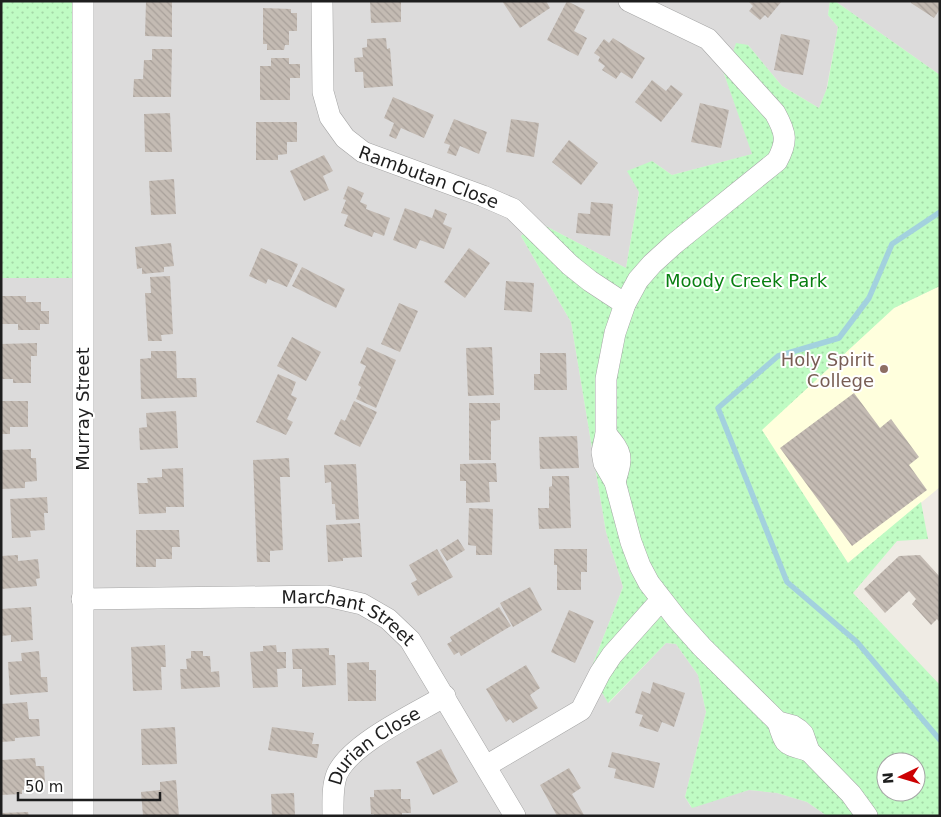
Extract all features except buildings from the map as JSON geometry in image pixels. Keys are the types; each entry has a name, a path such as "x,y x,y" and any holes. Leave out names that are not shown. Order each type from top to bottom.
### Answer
{"street":[{"name":"Murray Street","path":"83,1 83,816"},
{"name":"Rambutan Close","path":"322,1 324,92 330,117 345,138 363,152 483,196 513,210 570,265 625,304"},
{"path":"629,1 708,39 775,113 783,126 786,138 783,151 777,161 652,264 638,280 625,304 615,333 606,379 606,434 602,458 615,482 626,528 640,566 661,600 702,647 778,722 800,730 809,751 851,794 867,816"},
{"name":"Marchant Street","path":"82,600 328,596 362,604 388,618 410,640 516,816"},
{"path":"486,766 581,710 600,673 612,655 661,600"},
{"name":"Durian Close","path":"333,816 337,775 345,761 361,745 445,696"}],"shaded area":[{"path":"1,1 830,1 828,15 838,27 826,91 819,108 782,86 748,45 733,52 722,68 753,154 672,175 652,161 639,191 626,268 538,222 521,236 571,322 606,532 623,587 587,679 603,694 609,703 666,643 676,644 698,675 706,712 685,797 691,807 749,790 777,793 807,802 827,816 1,816"},
{"path":"835,1 940,1 940,75"},
{"name":"Holy Spirit College","path":"940,286 940,487 848,563 761,430 894,308"}],"green space":[{"path":"1,1 83,1 83,278 1,278"},
{"name":"Moody Creek Park","path":"830,1 835,1 940,75 940,286 894,308 762,430 848,563 921,502 928,539 897,541 853,593 940,685 940,816 827,816 807,802 777,793 749,790 692,808 685,797 706,712 698,675 676,644 666,643 608,703 603,694 587,679 623,587 606,532 571,322 521,236 538,222 626,268 639,192 627,171 652,161 672,175 752,154 722,68 733,52 736,43 748,45 782,86 819,108 827,88 838,27 828,15"}],"waterway":[{"path":"940,212 892,244 869,298 839,338 778,356 718,408 787,582 857,642 940,740"}],"place":[{"name":"Holy Spirit College","path":"884,369"}]}
